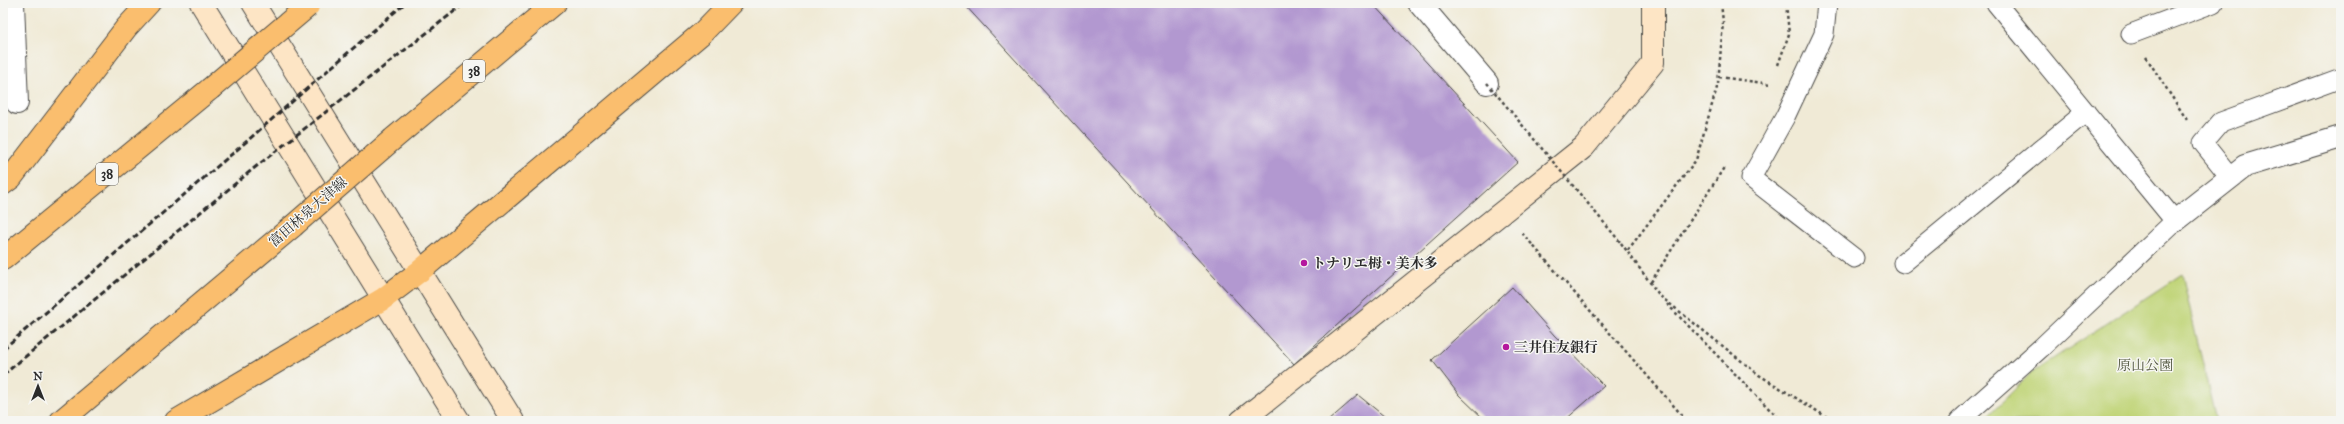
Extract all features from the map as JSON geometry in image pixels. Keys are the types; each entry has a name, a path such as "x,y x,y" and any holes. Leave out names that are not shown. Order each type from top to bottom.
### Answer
{"main road":[{"path":"3,184 11,178 126,28 149,3"},
{"name":"富田林泉大津線","path":"61,421 555,3"},
{"path":"176,421 383,299 420,271 702,33 731,3"},
{"name":"38","path":"3,259 210,89 310,4"}],"street":[{"path":"13,3 17,103"},
{"path":"201,3 459,421"},
{"path":"252,3 512,421"},
{"path":"1418,3 1487,83"},
{"path":"1241,421 1584,147 1653,63 1653,3"},
{"path":"2175,221 2245,166 2341,137"}],"lane":[{"path":"1827,3 1824,34 1785,117 1751,178 1854,258"},
{"path":"1959,421 2042,347 2175,221 1996,3"},
{"path":"2130,34 2213,3"},
{"path":"2230,178 2203,144 2221,122 2341,78"},
{"path":"1903,263 2086,112"}],"path":[{"path":"1628,250 1696,160 1719,77 1723,22 1721,3"},
{"path":"1776,70 1789,34 1786,3"},
{"path":"2130,34 2203,144"},
{"path":"1719,77 1771,84"},
{"path":"1767,90 1774,77"},
{"path":"1487,83 1628,250 1660,296 1781,421"},
{"path":"1651,282 1727,162"},
{"path":"1503,212 1687,421"},
{"path":"1660,296 1759,375 1833,421"}],"green space":[{"name":"原山公園","path":"2182,274 2216,421 1983,421 2030,374"}],"building":[{"name":"トナリエ栂・美木多","path":"963,3 1372,3 1518,162 1294,364"},
{"name":"三井住友銀行","path":"1512,287 1554,335 1604,386 1564,421 1486,421 1459,395 1432,360"},
{"path":"1358,395 1390,421 1328,421"}],"railway":[{"path":"3,349 239,148 405,3"},
{"path":"3,375 253,169 465,3"}],"place":[{"name":"トナリエ栂・美木多","path":"1304,263"},
{"name":"三井住友銀行","path":"1506,347"}]}
